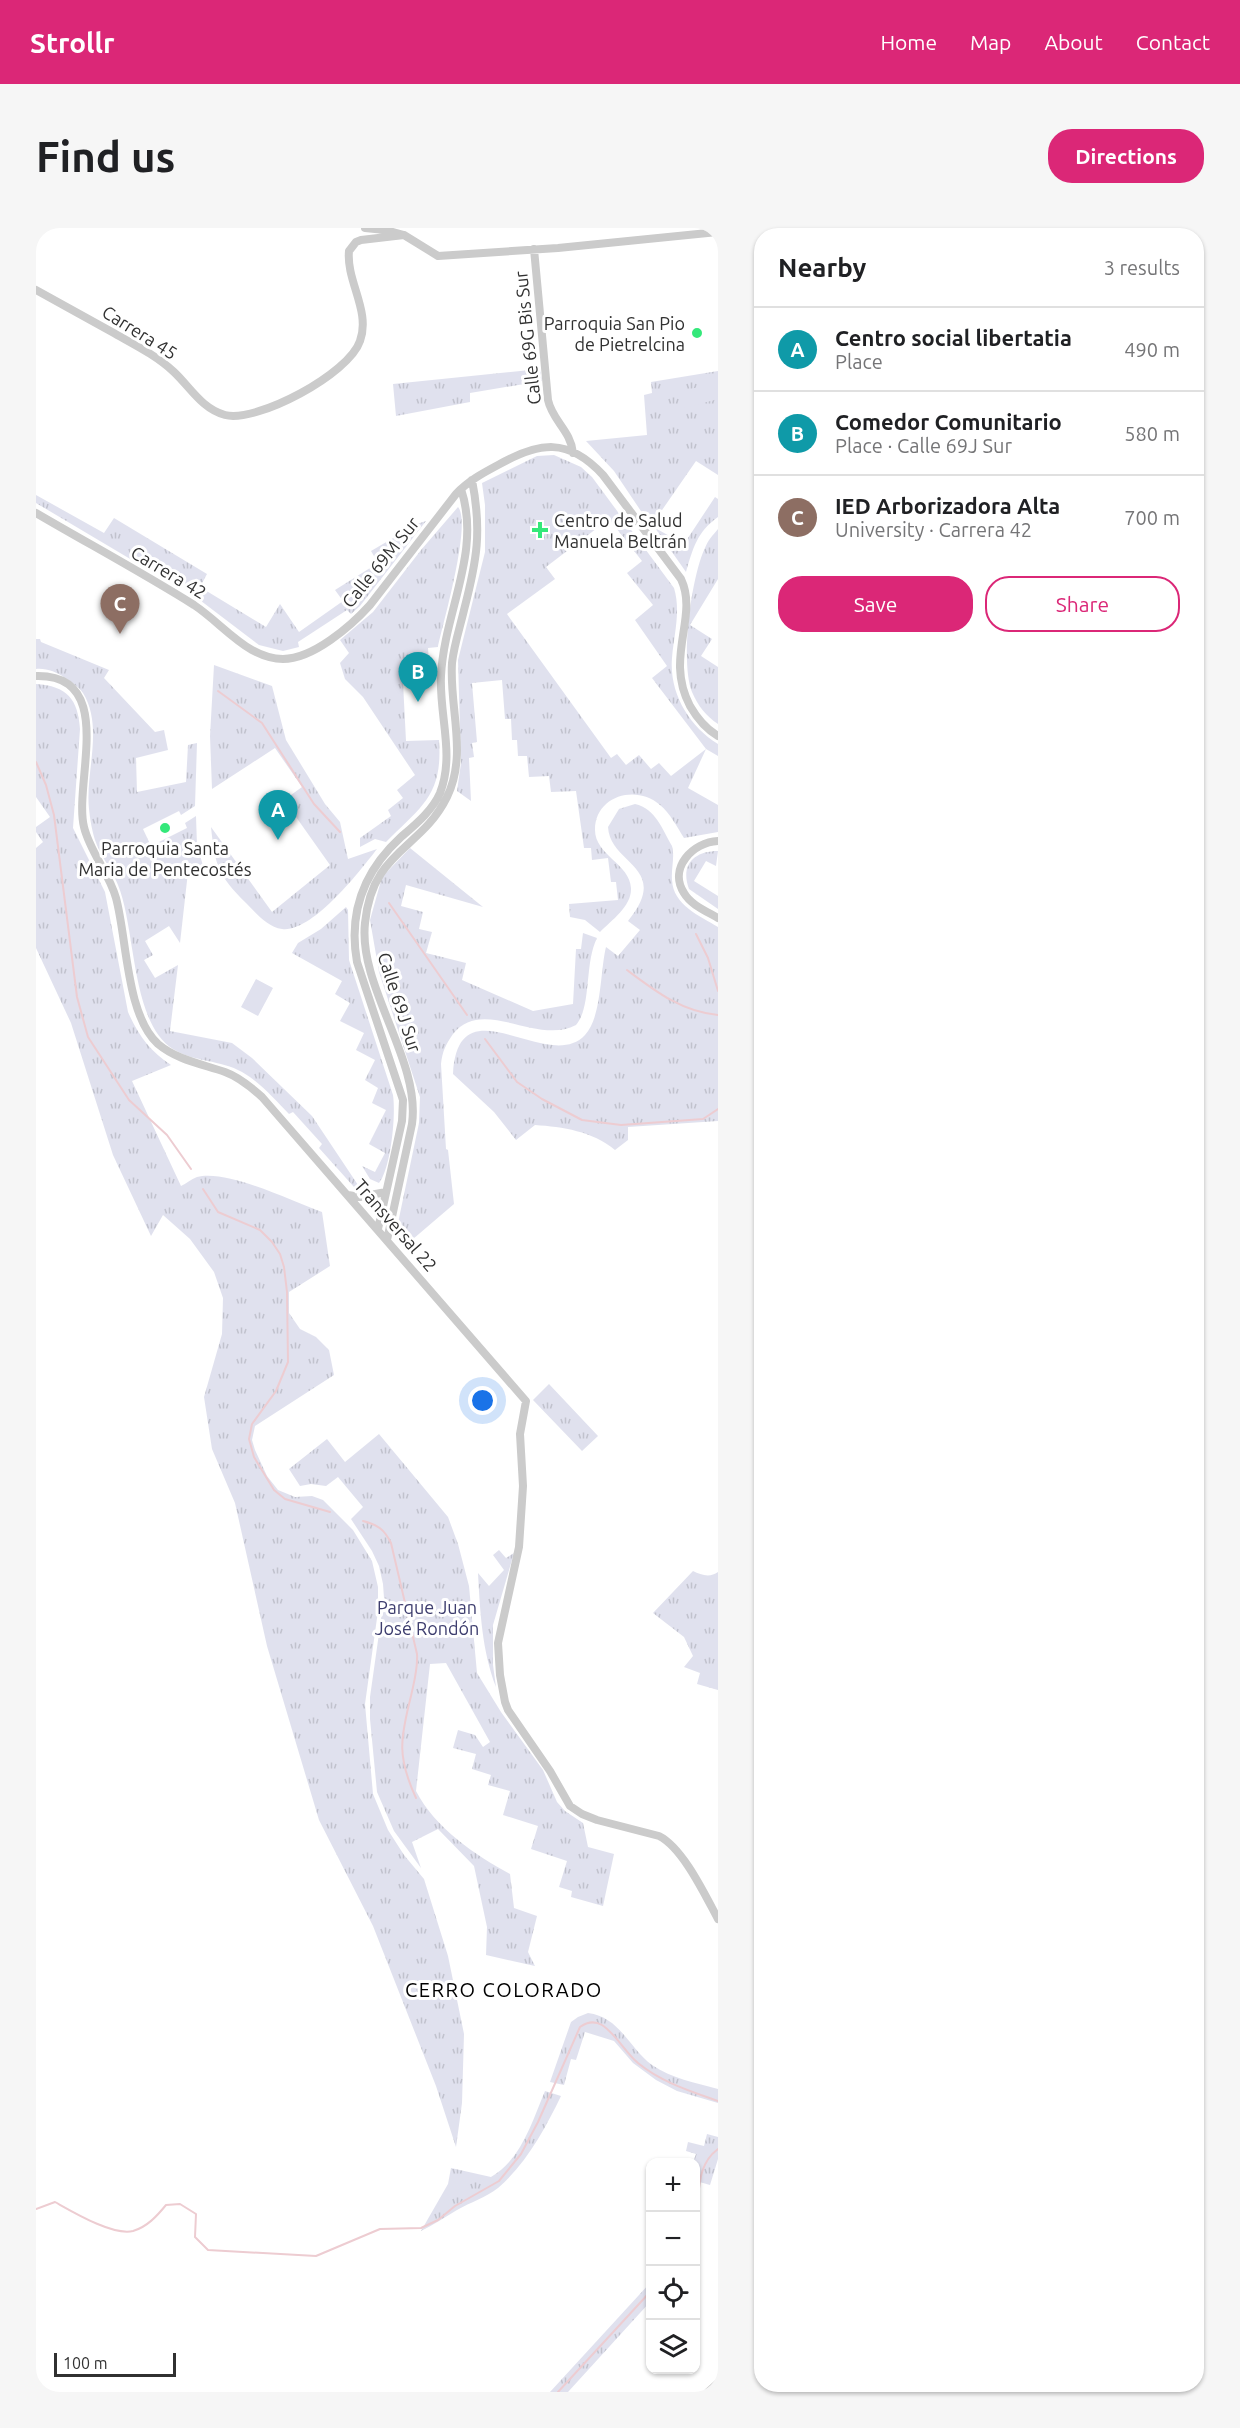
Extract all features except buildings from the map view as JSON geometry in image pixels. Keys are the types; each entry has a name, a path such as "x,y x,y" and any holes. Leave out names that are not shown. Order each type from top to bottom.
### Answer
{"street":[{"path":"365,229 385,230 404,235 438,256 718,232"},
{"name":"Carrera 45","path":"36,290 150,353 177,375 202,402 219,413 236,416 304,392 345,364 360,341 362,319 349,256 352,246 361,240 404,235"},
{"name":"Calle 69G Bis Sur","path":"534,249 548,400 552,413 571,441 573,453"},
{"path":"461,489 472,480 532,448 553,447 573,453 590,462 603,475 684,586 686,606 679,657 681,683 696,716 716,735"},
{"name":"Calle 69J Sur","path":"387,1240 412,1124 413,1106 408,1080 366,955 364,924 370,893 378,876 396,853 437,814 454,778 457,753 452,660 473,576 478,537 477,507 472,480"},
{"name":"Calle 69J Sur","path":"378,1229 402,1121 403,1100 360,972 354,943 354,918 360,895 373,868 391,846 428,811 439,795 445,779 447,755 442,668 469,532 467,508 461,489"},
{"name":"Calle 69M Sur","path":"284,659 301,656 312,650 357,618 461,489"},
{"name":"Carrera 42","path":"36,513 194,605 252,650 267,657 284,659"},
{"name":"Transversal 22","path":"36,676 64,683 75,692 82,704 87,728 82,806 84,828 116,898 137,1009 145,1028 157,1042 186,1060 234,1076 270,1105 526,1401 520,1434 523,1475 521,1525 513,1576 498,1643 500,1675 508,1710 550,1770 570,1806 588,1817 659,1836 677,1852 718,1919"},
{"path":"718,842 699,846 685,857 680,876 683,892 690,900 718,918"},
{"path":"348,1195 360,1197 386,1192"},
{"path":"708,2392 718,2383"}],"green space":[{"path":"540,369 542,381 470,393 470,402 396,416 393,384"},
{"path":"718,371 718,475 696,461 651,526 614,471 586,441 647,435 644,395 652,393 651,382"},
{"path":"713,383 718,399 684,408 680,392"},
{"path":"554,455 581,467 592,477 674,588 677,614 672,658 674,684 690,718 698,728 718,744 718,756 706,749 688,788 718,805 718,832 684,838 664,808 640,795 618,797 602,809 597,818 595,830 597,839 600,846 625,872 631,888 625,907 600,932 585,920 570,917 569,904 618,900 616,882 611,882 608,858 592,860 591,848 584,848 576,791 551,792 549,776 529,777 527,756 518,756 517,740 512,740 511,719 505,719 502,680 472,683 477,742 472,743 474,757 469,758 471,801 457,791 461,763 458,660 485,552 485,505 482,483 537,456","holes":["609,519 642,561 627,573 653,605 635,620 667,666 652,678 706,749 671,776 659,763 651,769 639,755 626,765 617,754 611,758 507,614 555,579 546,567"]},
{"path":"36,495 104,533 114,518 207,574 200,587 266,627 280,604 299,632 343,601 335,590 378,563 371,551 426,521 360,606 351,614 347,610 298,642 299,647 283,651 259,645 184,588 186,584 141,557 137,563 36,503"},
{"path":"715,497 718,499 718,517 700,535 686,572 655,528 684,544"},
{"path":"458,507 461,517 459,552 438,647 428,648 429,662 402,663 406,741 439,740 437,774 428,798 386,842 375,839 360,847 360,838 391,816 388,810 403,798 397,790 415,775 363,697 345,679 340,663 349,653 340,640 373,612"},
{"path":"718,529 718,579 690,625 712,639 701,656 718,667 718,724 706,714 692,692 687,661 687,641 695,579 706,545"},
{"path":"36,639 109,670 104,678 155,732 164,730 168,750 136,758 137,792 186,782 188,745 197,743 195,806 181,815 179,811 143,829 151,846 187,828 185,823 196,816 197,846 206,875 188,872 180,943 169,926 145,941 153,955 144,960 155,978 178,965 170,1031 232,1043 252,1058 312,1116 360,1188 354,1187 319,1148 322,1144 293,1112 289,1114 255,1081 234,1068 181,1053 159,1036 149,1019 142,997 124,904 118,885 97,846 92,829 88,795 93,735 89,706 83,693 62,676 44,669 36,669"},
{"path":"214,665 272,686 286,740 325,804 340,822 348,859 377,849 334,899 321,911 294,928 277,928 262,919 229,885 216,861 211,827 272,912 330,865 284,800 302,787 275,748 212,789 210,736"},
{"path":"36,684 63,691 69,696 77,710 80,729 73,828 105,892 128,1012 145,1042 171,1065 132,1081 181,1186 197,1177 225,1178 259,1187 322,1212 330,1266 289,1292 289,1313 300,1329 316,1337 329,1350 334,1375 255,1426 252,1440 267,1476 278,1490 295,1497 312,1496 323,1500 353,1530 372,1561 378,1587 378,1611 365,1704 373,1794 388,1830 404,1855 424,1879 448,1956 464,2034 462,2103 456,2147 436,2086 373,1926 319,1820 267,1646 235,1503 212,1449 204,1397 222,1334 223,1298 214,1272 190,1239 163,1215 151,1236 113,1155 71,1023 36,948 36,848 43,842 36,832 36,827 50,817 36,797"},
{"path":"635,804 653,815 672,846 672,880 677,896 689,909 718,927 718,1121 628,1127 628,1140 615,1150 587,1134 546,1126 535,1125 516,1140 494,1112 453,1074 459,1047 471,1034 487,1031 549,1045 569,1044 585,1035 591,1027 598,1006 606,947 618,956 640,930 628,921 640,903 644,889 642,878 611,840 608,827 619,809"},
{"path":"410,848 483,907 406,885 401,906 423,912 419,929 432,932 426,953 466,963 462,980 533,1011 573,1004 576,949 581,949 583,933 597,938 590,960 584,1007 576,1025 561,1030 545,1030 495,1020 479,1020 465,1024 453,1034 446,1045 441,1064 446,1149 448,1150 454,1204 406,1245 401,1239 398,1223 419,1123 420,1097 379,972 370,920 382,877"},
{"path":"718,851 716,866 706,861 694,881 718,896 718,909 689,889 686,873 691,861 696,857"},
{"path":"346,907 348,910 349,960 393,1095 392,1141 387,1166 379,1183 370,1179 362,1166 375,1172 385,1153 369,1144 386,1110 372,1103 378,1088 365,1080 375,1060 356,1050 364,1033 340,1021 350,1003 335,994 342,981 292,953 298,943 321,929"},
{"path":"256,979 273,988 258,1016 241,1007"},
{"path":"549,1384 598,1436 582,1451 533,1400"},
{"name":"Parque Juan José Rondón","path":"379,1434 448,1517 469,1586 477,1673 501,1712 543,1770 557,1802 565,1811 583,1823 588,1847 614,1854 603,1906 571,1897 572,1891 559,1887 567,1861 531,1849 538,1826 503,1815 510,1791 488,1785 491,1775 472,1769 476,1754 453,1748 458,1730 475,1735 483,1747 490,1742 446,1663 430,1664 416,1791 445,1829 483,1858 510,1874 514,1908 537,1916 528,1952 535,1966 486,1955 487,1927 474,1866 438,1829 412,1842 421,1868 394,1831 377,1792 370,1697 384,1598 379,1566 351,1519 363,1507 338,1477 326,1486 311,1484 300,1486 289,1469 327,1439 345,1462"},
{"path":"499,1550 506,1558 514,1553 493,1625 493,1665 496,1687 485,1645 478,1573 489,1586 504,1570 493,1555"},
{"path":"693,1571 706,1575 718,1572 718,1690 697,1684 700,1673 684,1667 693,1656 684,1637 653,1613"},
{"path":"588,2013 608,2020 644,2058 659,2070 684,2080 718,2089 718,2103 677,2091 656,2080 633,2063 614,2041 585,2032 576,2060 571,2059 564,2085 550,2082 571,2022"},
{"path":"545,2091 561,2096 526,2157 508,2179 483,2197 421,2231 448,2184 451,2168 491,2177 510,2161 530,2127"},
{"path":"707,2134 718,2137 718,2159 710,2185 700,2182 700,2158 694,2158 696,2154 686,2151 688,2142 704,2146"},
{"path":"646,2287 646,2306 568,2392 550,2392"}],"waterway":[{"path":"218,691 262,723 314,804 340,832"},
{"path":"36,762 46,785 54,815 77,997 88,1037 129,1100 167,1135 191,1169"},
{"path":"389,903 467,1015"},
{"path":"696,934 708,958 718,991"},
{"path":"627,970 659,993 681,1005 718,1015"},
{"path":"485,1039 517,1082 542,1099 582,1120 621,1125 703,1119 718,1109"},
{"path":"203,1189 218,1212 260,1230 280,1254 284,1267 287,1292 288,1362 276,1391 252,1424 249,1439 254,1457 274,1490 285,1499 330,1512"},
{"path":"363,1521 380,1528 391,1543 417,1654 416,1670 404,1724 402,1748 406,1771 416,1798"},
{"path":"36,2209 55,2202 104,2227 125,2232 143,2227 166,2205 180,2204 196,2214 195,2237 208,2250 316,2256 380,2229 421,2228 438,2220 455,2206 499,2181 521,2154 538,2122 580,2027 591,2023 599,2024 607,2029 633,2059 656,2076 718,2101"},
{"path":"696,2212 702,2171 711,2155 718,2149"},
{"path":"558,2392 646,2296"}],"place":[{"name":"Parroquia San Pio de Pietrelcina","path":"697,333"},
{"name":"Centro de Salud Manuela Beltrán","path":"540,530"},
{"name":"IED Arborizadora Alta","path":"120,634"},
{"name":"Comedor Comunitario","path":"418,702"},
{"name":"Parroquia Santa Maria de Pentecostés","path":"165,828"},
{"name":"Centro social libertatia","path":"278,840"}],"district":[{"name":"CERRO COLORADO","path":"504,1989"}]}
